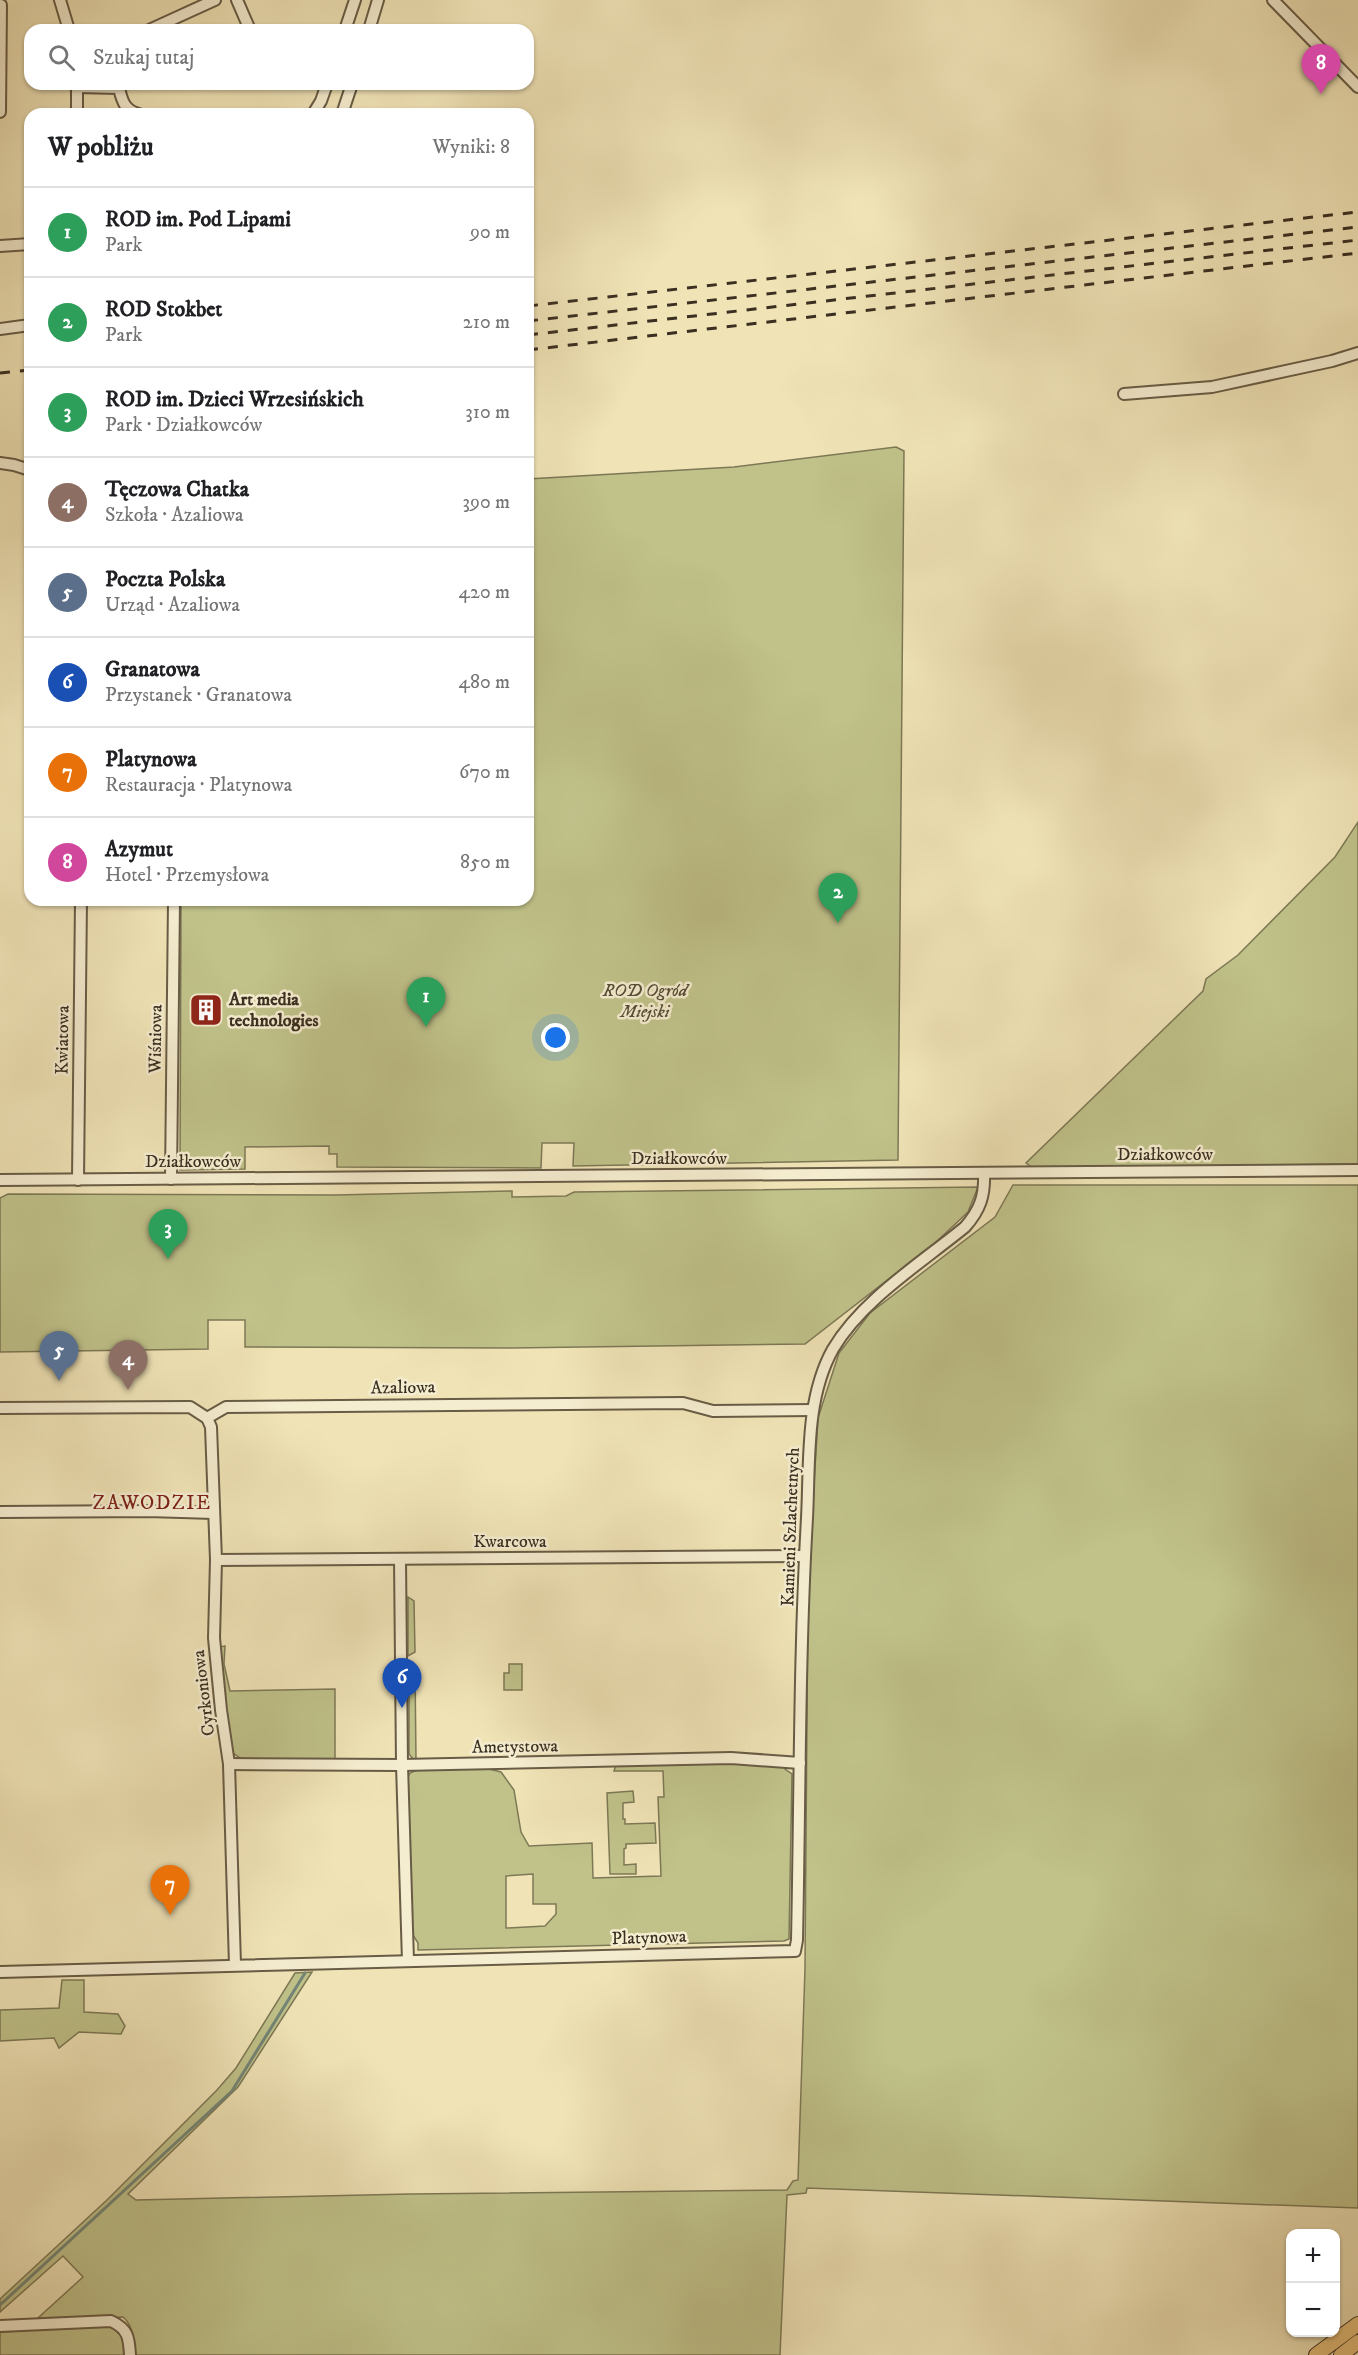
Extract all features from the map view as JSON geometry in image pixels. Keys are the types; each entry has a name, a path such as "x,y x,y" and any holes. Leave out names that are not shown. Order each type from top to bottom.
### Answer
{"main road":[{"path":"1316,2355 1358,2324"},
{"path":"1341,2355 1358,2343"}],"street":[{"path":"60,0 67,24"},
{"path":"162,24 215,0"},
{"path":"237,0 247,24"},
{"path":"347,24 355,0"},
{"path":"371,24 378,0"},
{"path":"1274,0 1358,87"},
{"path":"0,112 1,4"},
{"path":"77,90 77,108"},
{"path":"120,90 126,108"},
{"path":"317,108 325,90"},
{"path":"344,108 350,90"},
{"path":"0,246 24,244"},
{"path":"0,329 24,326"},
{"path":"1124,394 1212,387 1332,361 1358,353"},
{"path":"0,464 24,469"},
{"name":"Kwiatowa","path":"78,1180 81,906"},
{"name":"Wiśniowa","path":"171,1179 174,906"},
{"name":"Działkowców","path":"0,1180 1358,1170"},
{"name":"Kamieni Szlachetnych","path":"795,1951 805,1556 813,1410 819,1379 832,1351 850,1323 965,1227 975,1216 982,1202 984,1173"},
{"name":"Azaliowa","path":"207,1418 226,1407 527,1402 683,1402 713,1412 813,1410"},
{"path":"0,1408 190,1407 207,1418"},
{"name":"Cyrkoniowa","path":"207,1418 213,1435 216,1560 214,1638 221,1710 230,1764 235,1965"},
{"path":"0,1512 214,1513"},
{"name":"Kwarcowa","path":"216,1560 805,1556"},
{"path":"400,1559 402,1765 408,1961"},
{"name":"Ametystowa","path":"230,1764 402,1765 731,1758 800,1763"},
{"name":"Platynowa","path":"0,1972 795,1951"},
{"path":"0,2326 111,2321 123,2327 126,2332 129,2338 130,2355"}],"green space":[{"name":"ROD Ogród Miejski","path":"896,447 904,451 898,1160 573,1166 574,1143 542,1143 541,1168 337,1167 337,1154 329,1154 329,1146 245,1147 245,1169 180,1170 181,906 534,906 534,479 734,467"},
{"path":"1358,822 1358,1164 1033,1168 1026,1163 1203,991 1206,979 1238,955 1335,857"},
{"path":"1013,1185 1358,1185 1358,2208 807,2188 806,2193 787,2195 780,2355 134,2355 131,2329 123,2317 52,2320 38,2318 83,2277 63,2256 0,2312 0,2299 108,2199 217,2090 236,2068 295,1973 312,1972 238,2087 128,2194 136,2200 787,2190 793,2181 798,2180 805,1969 808,1584 818,1418 839,1353 870,1313 995,1217"},
{"path":"978,1187 968,1212 935,1243 805,1344 511,1348 245,1347 245,1320 208,1320 208,1349 0,1352 0,1198 8,1194 336,1195 512,1191 512,1197 566,1196 574,1192"},
{"path":"408,1597 414,1601 415,1652 408,1656"},
{"path":"225,1646 224,1664 230,1691 335,1689 335,1760 243,1760 233,1753 219,1660 220,1647"},
{"path":"409,1664 415,1668 416,1759 409,1754"},
{"path":"509,1664 522,1664 522,1690 504,1690 504,1673 509,1673"},
{"path":"728,1761 784,1765 785,1769 792,1774 789,1939 784,1941 418,1950 418,1943 413,1935 411,1915 407,1779 410,1773 417,1770 485,1768 501,1772 514,1790 521,1832 529,1846 592,1843 593,1878 661,1876 658,1797 664,1797 663,1771 614,1771 616,1765","holes":["533,1874 533,1904 556,1904 556,1914 545,1926 506,1928 506,1876"]},
{"path":"633,1791 634,1802 623,1803 625,1824 655,1823 656,1843 626,1844 624,1865 636,1864 636,1874 610,1874 607,1793"},
{"path":"62,1980 84,1980 84,2012 118,2014 125,2026 121,2034 79,2032 59,2048 54,2038 0,2041 0,2010 59,2008"},
{"path":"113,2326 125,2336 125,2355 0,2355 0,2332"}],"waterway":[{"path":"0,2305 232,2091 305,1973"}],"railway":[{"path":"534,305 1358,212"},
{"path":"534,320 1358,227"},
{"path":"534,334 1358,240"},
{"path":"534,349 1358,253"},
{"path":"0,373 24,371"}],"place":[{"name":"Azymut","path":"1321,94"},
{"name":"ROD Stokbet","path":"838,923"},
{"name":"Art media technologies","path":"206,1010"},
{"name":"ROD im. Pod Lipami","path":"426,1027"},
{"name":"ROD im. Dzieci Wrzesińskich","path":"168,1259"},
{"name":"Poczta Polska","path":"59,1381"},
{"name":"Tęczowa Chatka","path":"128,1390"},
{"name":"Granatowa","path":"402,1708"},
{"name":"Platynowa","path":"170,1915"}],"district":[{"name":"ZAWODZIE","path":"152,1503"}]}
